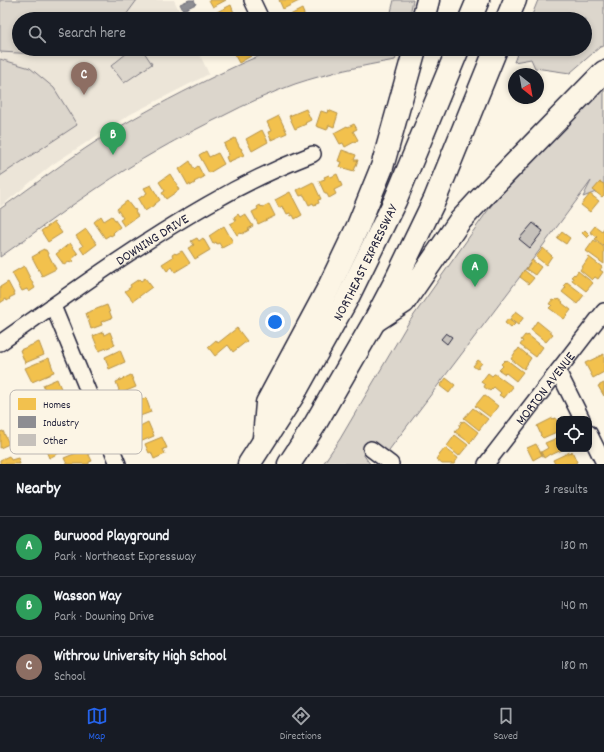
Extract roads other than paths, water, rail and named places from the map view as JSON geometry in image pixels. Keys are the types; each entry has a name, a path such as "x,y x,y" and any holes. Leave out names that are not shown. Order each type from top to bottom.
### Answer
{"highway":[{"path":"425,12 428,0"},
{"path":"473,12 478,0"},
{"path":"510,12 515,0"},
{"path":"264,441 267,403 328,289 358,226 382,167 413,56"},
{"name":"NORTHEAST EXPRESSWAY","path":"249,464 294,394 347,299 395,202 455,56"},
{"path":"289,464 314,426 374,322 435,199 493,56"},
{"path":"374,322 404,302 459,222 604,72"}],"street":[{"path":"252,0 258,12"},
{"name":"DOWNING DRIVE","path":"0,342 145,243 206,205 252,181 313,154"},
{"path":"53,306 88,390"},
{"name":"MORTON AVENUE","path":"486,464 604,311"},
{"path":"558,371 580,416"},
{"path":"592,439 604,463"},
{"path":"371,449 391,464"},
{"path":"114,454 118,464"}],"place":[{"name":"Withrow University High School","path":"84,95"},
{"name":"Wasson Way","path":"113,155"},
{"name":"Burwood Playground","path":"475,287"}]}
